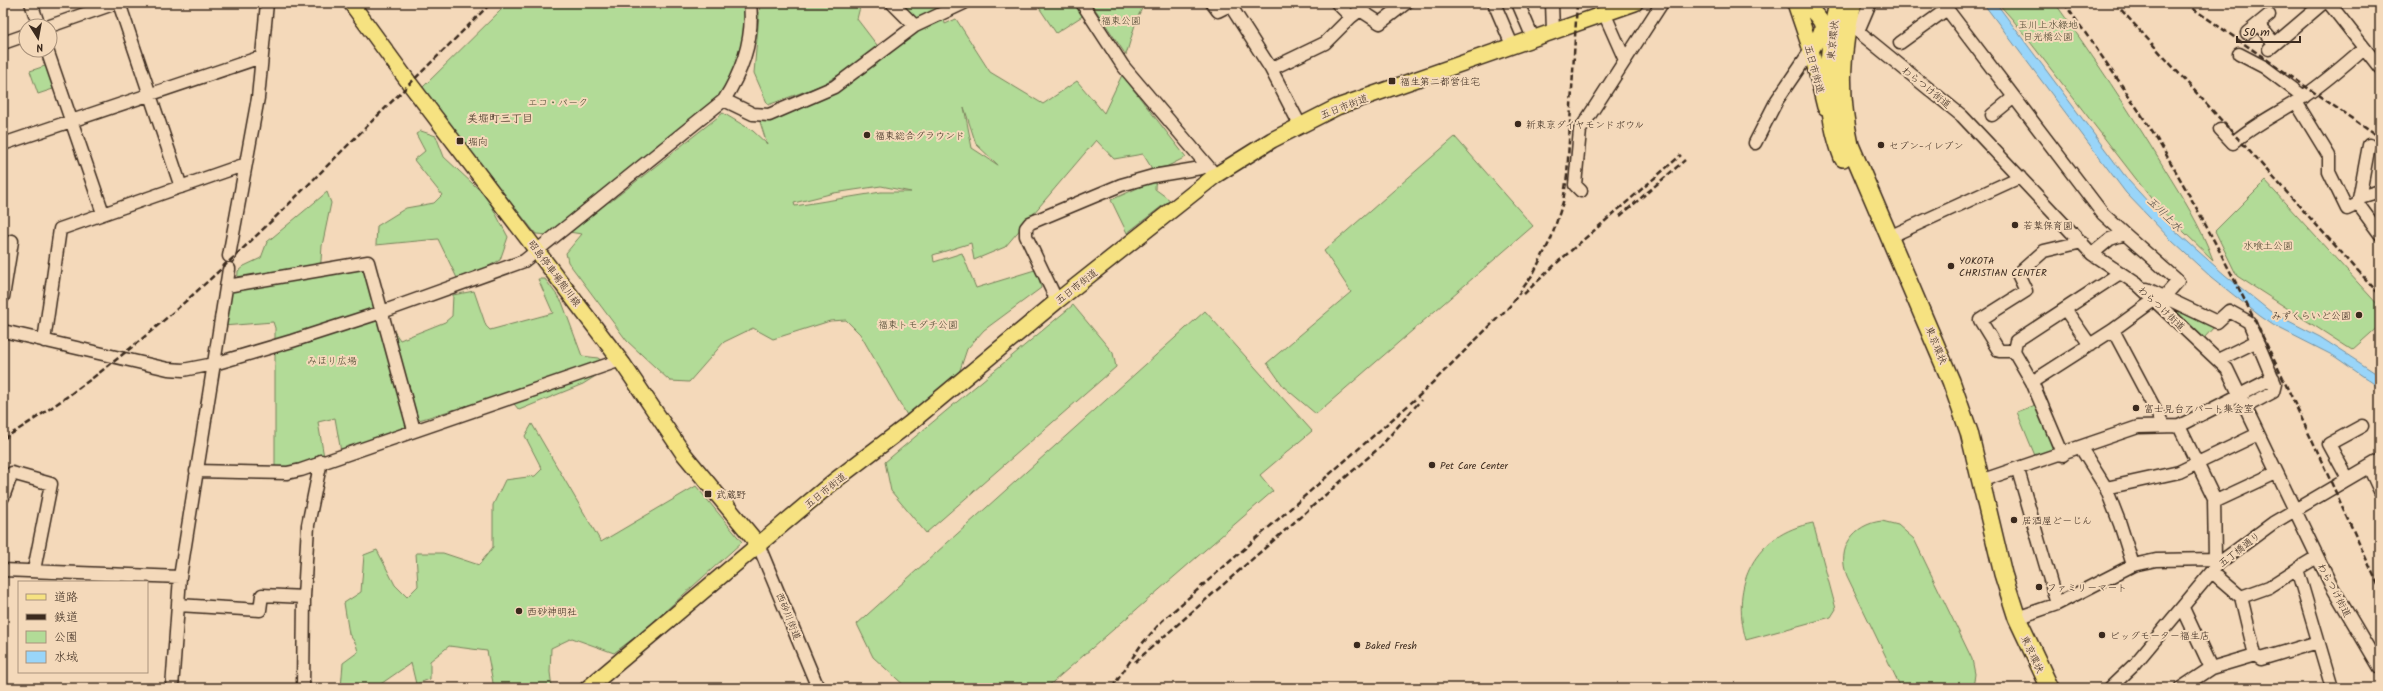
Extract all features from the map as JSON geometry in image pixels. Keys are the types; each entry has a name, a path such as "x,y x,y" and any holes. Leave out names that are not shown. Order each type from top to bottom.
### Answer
{"highway":[{"name":"東京環状","path":"1838,3 1833,23 1829,71 1835,134 1844,160 1938,374 1957,430 2001,603 2017,645 2037,688"},
{"name":"東京環状","path":"1853,3 1853,27 1841,62 1844,116 1850,145 1951,381 1969,432 2003,574 2017,618 2050,688"}],"main road":[{"name":"昭島停車場熊川線","path":"351,3 410,84 539,250 621,360 683,454 758,544"},
{"name":"五日市街道","path":"590,687 758,544 833,482 909,424 1211,170 1337,107 1512,45 1605,15 1635,3"},
{"name":"五日市街道","path":"1795,3 1835,134"},
{"path":"1805,3 1820,17 1822,24 1822,30 1810,50"}],"street":[{"path":"31,3 36,18"},
{"path":"58,23 117,3 181,187"},
{"path":"229,256 258,98 267,3"},
{"path":"3,331 168,369 183,370 214,364 382,312 524,261 724,100 743,66 751,27 750,3"},
{"path":"892,3 916,26"},
{"path":"724,100 753,114 769,115 834,87 916,26 964,3"},
{"path":"1082,3 1124,66 1211,170"},
{"path":"1212,3 1218,11 1230,5 1271,69 1300,125"},
{"path":"1337,3 1351,17"},
{"path":"1271,69 1325,43 1360,10 1380,23 1406,3"},
{"path":"1494,3 1512,45"},
{"path":"1518,3 1533,38"},
{"path":"1552,3 1553,31"},
{"path":"1581,191 1575,185 1580,130 1662,3"},
{"path":"1853,27 1870,3"},
{"path":"2258,24 2272,46 2323,3"},
{"path":"2329,3 2371,51 2380,68"},
{"path":"1900,43 1948,9 2103,214 2178,281 2159,298 2113,330 2032,382"},
{"path":"1605,15 1625,60"},
{"path":"2247,34 2269,15"},
{"name":"わらつけ街道","path":"1853,27 1962,116 2092,254 2159,298 2227,368 2294,511 2334,591 2380,668"},
{"path":"3,43 18,38"},
{"path":"1755,143 1777,100 1810,50"},
{"path":"2220,129 2233,143 2250,129 2300,99 2371,51"},
{"path":"2239,54 2264,67 2300,99 2329,156 2329,172 2347,209 2359,201 2380,191"},
{"path":"3,144 261,57"},
{"path":"50,58 103,213"},
{"path":"1992,116 2014,97"},
{"path":"2369,145 2359,201 2380,234"},
{"path":"44,341 60,229 246,164"},
{"path":"1057,301 1026,236 1026,228 1030,223 1121,185 1153,176 1200,168 1211,170"},
{"path":"1889,237 2020,177"},
{"path":"2092,254 2110,239 2125,234"},
{"path":"3,296 12,241"},
{"path":"2014,352 1999,350 1980,320 2026,291 2018,274 2044,251 2082,242"},
{"path":"227,286 368,262 414,430"},
{"path":"172,688 180,577 189,512 229,269"},
{"path":"2063,454 2032,382 2014,352 2016,341 2120,273"},
{"path":"2159,298 2217,322 2229,311 2249,322 2275,384 2273,392 2245,408"},
{"path":"2065,309 2090,345"},
{"path":"2113,330 2164,426"},
{"path":"2218,360 2257,342"},
{"path":"196,471 287,473 621,360"},
{"path":"1980,481 2018,470 2138,427 2179,426 2273,378"},
{"path":"2179,426 2214,502 2216,565 2241,597 2255,655"},
{"path":"2348,480 2329,444 2362,426"},
{"path":"2106,488 2179,472 2258,434"},
{"path":"2081,448 2106,488 2120,524 2133,566"},
{"name":"五丁橋通り","path":"2110,688 2134,665 2183,608 2216,565 2273,523 2380,460"},
{"path":"303,688 304,597 308,524 321,461"},
{"path":"2369,467 2380,491"},
{"path":"2018,470 2057,604"},
{"path":"2214,502 2276,473"},
{"path":"3,497 12,474 52,484 34,570"},
{"name":"西砂川街道","path":"758,544 818,688"},
{"path":"2241,597 2269,587 2317,557"},
{"path":"2017,618 2057,604 2133,566 2156,560 2216,565"},
{"path":"3,570 34,570 180,577"},
{"path":"2298,570 2330,687"},
{"path":"178,606 260,610 262,595 304,597"},
{"path":"2183,608 2211,668"},
{"path":"2181,688 2211,668 2255,655 2261,658 2318,642"}],"green space":[{"path":"508,3 745,3 746,27 737,64 719,97 600,196 610,202 723,113 753,131 767,144 760,122 829,96 919,30 944,18 945,24 956,19 990,72 1043,104 1077,81 1104,113 1122,75 1186,157 1166,167 1156,168 1155,189 1170,200 1127,233 1111,200 1151,182 1151,167 1143,154 1114,159 1096,140 1005,247 974,260 971,243 933,255 934,262 962,253 976,288 1038,269 1041,288 984,330 967,349 958,376 908,417 860,334 846,320 830,321 773,339 753,328 724,342 689,382 670,381 627,341 568,262 566,253 582,234 555,230 549,235 536,234 421,89","holes":["964,107 976,144 998,165 972,148","881,186 911,192 881,192 795,206 794,203 834,193"]},
{"path":"760,3 861,3 857,19 880,49 822,85 768,105 754,73"},
{"path":"899,3 956,3 918,22"},
{"path":"1036,3 1076,3 1084,15 1056,33"},
{"name":"福東公園","path":"1091,3 1145,3 1137,18 1126,55"},
{"name":"玉川上水緑地 日光橋公園","path":"1998,3 2055,3 2137,124 2184,200 2197,223 2213,260 2157,206 2013,20"},
{"path":"48,65 56,88 38,94 30,71"},
{"path":"421,131 436,136 444,157 487,197 508,237 500,260 485,268 457,278 438,239 376,245 377,226 406,208 434,203 442,195 414,160 425,151 416,134"},
{"path":"1455,137 1533,226 1316,414 1284,387 1267,363 1351,292 1324,251"},
{"name":"水喰土公園","path":"2265,181 2380,307 2380,325 2352,350 2237,276 2215,231"},
{"name":"みほり広場","path":"327,192 331,203 322,246 320,275 365,269 389,324 400,340 445,322 452,316 453,295 474,291 486,326 490,330 553,313 538,279 545,279 562,302 582,356 598,358 610,367 583,384 519,410 506,394 409,423 406,429 341,452 335,418 318,422 324,457 289,469 275,467 275,328 273,322 223,326 229,289 237,287 238,271 244,266 261,258 267,242"},
{"path":"2153,294 2215,326 2204,338"},
{"path":"1073,305 1113,353 1116,367 926,533 891,491 885,462"},
{"path":"1205,311 1312,431 1260,475 1273,491 1046,688 907,688 873,657 857,624"},
{"path":"2038,404 2057,452 2036,458 2017,412"},
{"path":"532,424 601,542 696,486 742,542 642,632 614,653 572,638 551,648 550,672 552,688 494,688 487,651 449,646 430,661 430,679 416,684 411,663 375,688 341,688 343,663 358,652 356,644 349,634 344,603 361,592 364,555 377,550 395,585 407,597 418,586 416,553 443,553 479,565 493,547 493,505 505,480 535,476 542,469 525,436"},
{"path":"1882,521 1898,525 1914,539 1972,659 1975,674 1973,688 1901,688 1847,576 1844,566 1846,548 1855,533 1872,523"},
{"path":"1813,523 1836,609 1831,617 1746,640 1742,619 1742,600 1745,581 1752,565 1762,550 1776,538 1793,529"}],"water":[{"path":"1983,3 1996,3 2128,180 2171,227 2225,275 2271,312 2320,337 2380,376 2380,388 2334,356 2273,325 2260,316 2211,277 2172,241 2126,193"}],"railway":[{"path":"3,439 88,381 129,349 207,282 281,211 491,3"},
{"path":"1112,688 1141,645 1162,621 1420,395 1510,306 1533,274 1551,239 1563,202 1567,176 1577,3"},
{"path":"2064,3 2147,123 2219,250 2302,418 2380,589"},
{"path":"2115,3 2380,295"},
{"path":"2185,3 2380,138"},
{"path":"1524,294 1559,261 1681,155"},
{"path":"1620,216 1685,160"},
{"path":"1135,662 1380,447 1421,400"}],"place":[{"name":"福生第二都営住宅","path":"1392,81"},
{"name":"新東京ダイヤモンドボウル","path":"1518,124"},
{"name":"福東総合グラウンド","path":"867,135"},
{"name":"堀向","path":"460,141"},
{"name":"セブン-イレブン","path":"1881,145"},
{"name":"若葉保育園","path":"2015,225"},
{"name":"YOKOTA CHRISTIAN CENTER","path":"1951,266"},
{"name":"みずくらいど公園","path":"2359,315"},
{"name":"富士見台アパート集会室","path":"2136,408"},
{"name":"Pet Care Center","path":"1432,465"},
{"name":"武蔵野","path":"708,494"},
{"name":"居酒屋どーじん","path":"2014,520"},
{"name":"ファミリーマート","path":"2039,587"},
{"name":"西砂神明社","path":"519,611"},
{"name":"ビッグモーター福生店","path":"2102,635"},
{"name":"Baked Fresh","path":"1357,645"}],"district":[{"name":"美堀町三丁目","path":"500,118"}],"park label":[{"name":"エコ・パーク","path":"558,102"},
{"name":"福東トモダチ公園","path":"918,324"}],"water label":[{"name":"玉川上水","path":"2165,214"}]}
